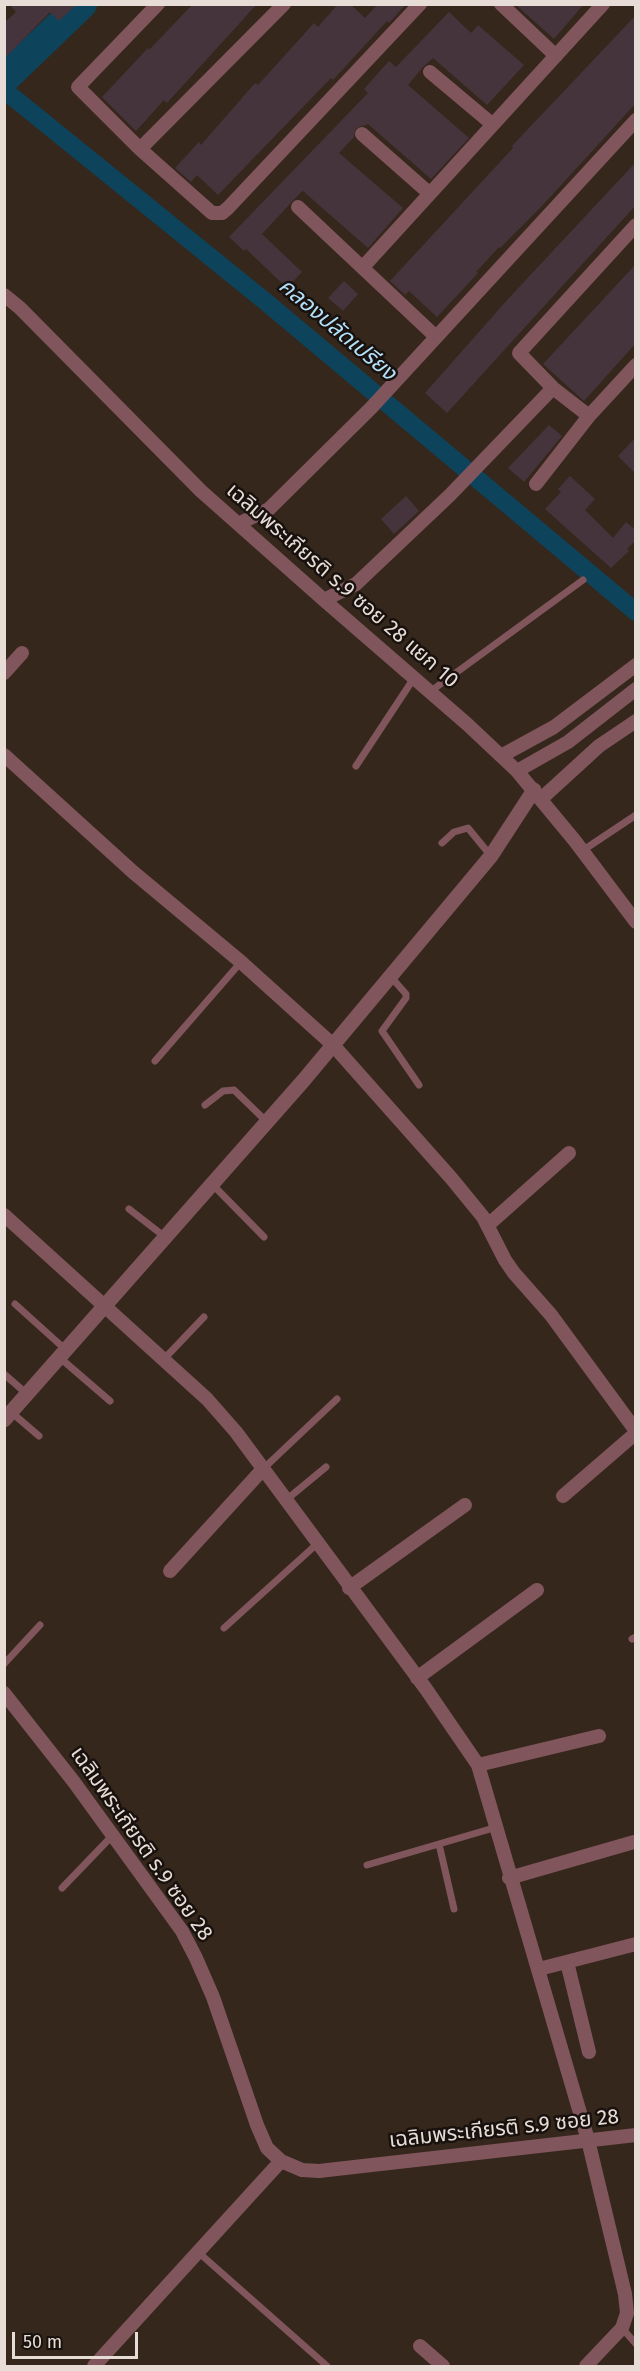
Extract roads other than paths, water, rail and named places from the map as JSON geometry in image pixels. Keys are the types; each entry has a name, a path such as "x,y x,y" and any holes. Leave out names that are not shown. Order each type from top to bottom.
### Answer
{"street":[{"path":"158,4 78,87 140,149 212,213 222,213 228,208 420,4"},
{"path":"140,149 284,4"},
{"path":"501,4 556,56"},
{"path":"363,267 603,4"},
{"path":"430,72 492,124"},
{"path":"238,524 269,509 372,408 435,336 636,120"},
{"path":"362,134 429,193"},
{"path":"298,207 435,336"},
{"path":"589,416 553,388 521,356 520,351 636,225"},
{"name":"เฉลิมพระเกียรติ ร.9 ซอย 28 แยก 10","path":"4,294 201,491 517,771 636,922"},
{"path":"536,484 589,416 636,365"},
{"path":"324,600 356,584 450,495 553,388"},
{"path":"4,673 22,653"},
{"path":"501,756 554,727 636,665"},
{"path":"604,689 617,703"},
{"path":"517,771 568,742 636,689"},
{"path":"8,1416 333,1045 491,856 538,795 599,746 636,720"},
{"path":"554,727 568,742"},
{"path":"4,755 134,872 241,962 333,1045 453,1179 488,1225 514,1273 550,1315 636,1432 563,1496"},
{"path":"488,1225 569,1154"},
{"path":"4,1215 164,1359 207,1400 236,1432 417,1678 478,1765 497,1827 509,1878 588,2140 625,2294 627,2313 622,2328 586,2367"},
{"path":"170,1571 263,1469"},
{"path":"350,1588 465,1505"},
{"path":"417,1678 537,1590"},
{"name":"เฉลิมพระเกียรติ ร.9 ซอย 28","path":"4,1693 182,1931 213,1997 257,2125 267,2148 281,2161 302,2170 319,2171 636,2135"},
{"path":"478,1765 599,1736"},
{"path":"509,1878 634,1842"},
{"path":"538,1970 636,1944"},
{"path":"567,1962 590,2052"},
{"path":"94,2367 281,2161"},
{"path":"420,2346 443,2367"}],"lane":[{"path":"430,692 582,580"},
{"path":"356,766 414,678"},
{"path":"582,851 636,815"},
{"path":"442,843 454,832 468,828 491,856"},
{"path":"155,1061 241,962"},
{"path":"391,977 406,994 406,998 382,1031 418,1085"},
{"path":"205,1106 223,1090 234,1090 267,1122"},
{"path":"212,1184 264,1237"},
{"path":"129,1209 165,1236"},
{"path":"15,1304 110,1401"},
{"path":"164,1359 204,1317"},
{"path":"4,1374 27,1394"},
{"path":"263,1469 337,1399"},
{"path":"8,1416 39,1436"},
{"path":"286,1500 326,1467"},
{"path":"224,1628 318,1543"},
{"path":"4,1664 40,1625"},
{"path":"367,1865 497,1827"},
{"path":"62,1888 112,1836"},
{"path":"439,1844 454,1910"},
{"path":"198,2252 327,2367"},
{"path":"622,2328 636,2344"}],"waterway":[{"path":"4,79 82,4"},
{"name":"คลองปลัดเปรียง","path":"4,90 266,302 636,612"}]}
